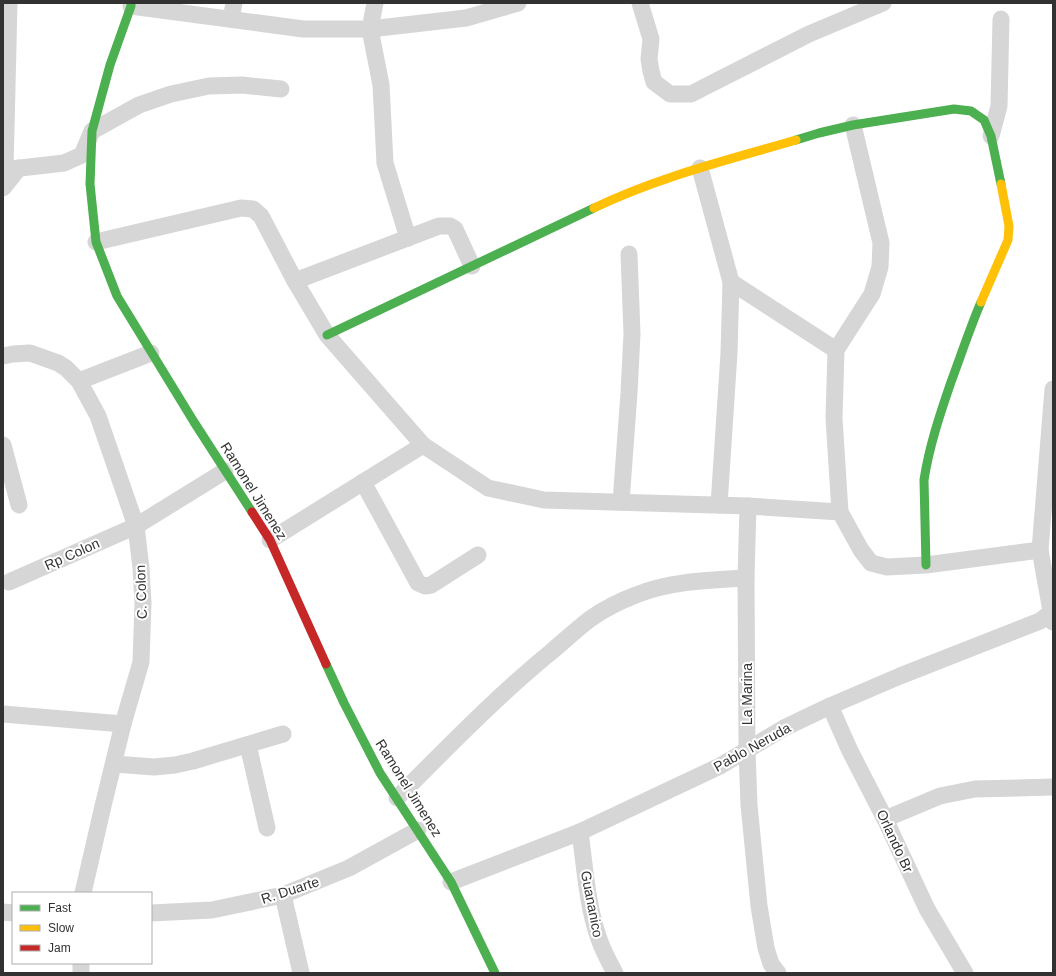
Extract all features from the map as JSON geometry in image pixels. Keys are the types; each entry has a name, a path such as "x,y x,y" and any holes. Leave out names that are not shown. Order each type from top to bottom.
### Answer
{"street":[{"path":"3,188 9,169 9,3"},
{"path":"375,3 370,29 381,85 385,162 408,238"},
{"path":"131,4 233,11 302,29 370,29 466,18 518,3"},
{"path":"640,3 651,39 649,59 654,82 670,94 691,94 809,34 883,3"},
{"name":"Ramonel Jimenez","path":"131,4 110,65 92,131 90,184 96,242 117,296 190,416 270,540 310,633 380,773 451,882 495,973"},
{"path":"991,136 999,106 1001,19"},
{"path":"9,169 64,163 82,155 92,131 139,105 171,94 209,86 242,85 281,89"},
{"path":"327,335 615,198 654,183 700,168 853,125 954,109 971,111 984,120 991,136 1007,212 1009,226 1008,240 971,326 941,412 926,467 924,494 926,565"},
{"path":"853,125 881,243 880,267 872,294 836,350 834,418 840,512 861,550 871,563 886,566 926,565 1040,550"},
{"path":"700,168 731,282 729,353 719,505"},
{"path":"96,242 241,208 253,209 261,216 295,281 327,335 423,445 488,488 544,500 748,506 840,512"},
{"path":"295,281 438,226 450,226 455,229 472,266"},
{"path":"621,502 632,334 629,254"},
{"path":"731,282 836,350"},
{"name":"C. Colon","path":"3,356 30,353 58,363 66,368 79,381 98,416 136,526 143,603 141,662 123,724 84,892"},
{"path":"79,381 151,353"},
{"path":"1052,615 1040,550 1053,389"},
{"path":"3,445 19,505"},
{"path":"270,540 423,445"},
{"name":"Rp Colon","path":"9,582 136,526 225,471"},
{"path":"363,482 418,583 425,586 432,585 478,555"},
{"name":"La Marina","path":"748,506 746,578 747,750 749,805 759,906 766,948 771,964 778,973"},
{"path":"397,798 524,674 605,609 629,597 666,586 706,580 746,578"},
{"name":"Pablo Neruda","path":"451,882 580,832 720,766 784,728 830,706 900,676 1052,615"},
{"name":"Orlando Br","path":"830,706 850,751 872,791 927,909 965,973"},
{"path":"3,714 123,724"},
{"path":"114,764 154,767 193,762 283,734"},
{"path":"248,745 267,828"},
{"path":"885,820 940,796 954,793 975,789 1053,787"},
{"name":"R. Duarte","path":"152,913 212,910 283,895 349,868 418,830"},
{"name":"Guananico","path":"580,832 592,915 599,940 615,973"},
{"path":"283,895 301,973"}],"traffic: fast":[{"path":"131,3 110,65 92,131 90,184 96,242 117,296 194,422 252,512"},
{"path":"796,140 853,125 954,109 971,111 984,120 991,136 1001,184"},
{"path":"327,335 594,208"},
{"path":"926,565 924,480 926,468 943,406 981,302"},
{"path":"326,664 380,773 451,882 495,973"}],"traffic: slow":[{"path":"594,208 668,178 796,140"},
{"path":"981,302 1008,240 1009,226 1001,184"}],"traffic: jam":[{"path":"252,512 270,540 326,664"}]}
